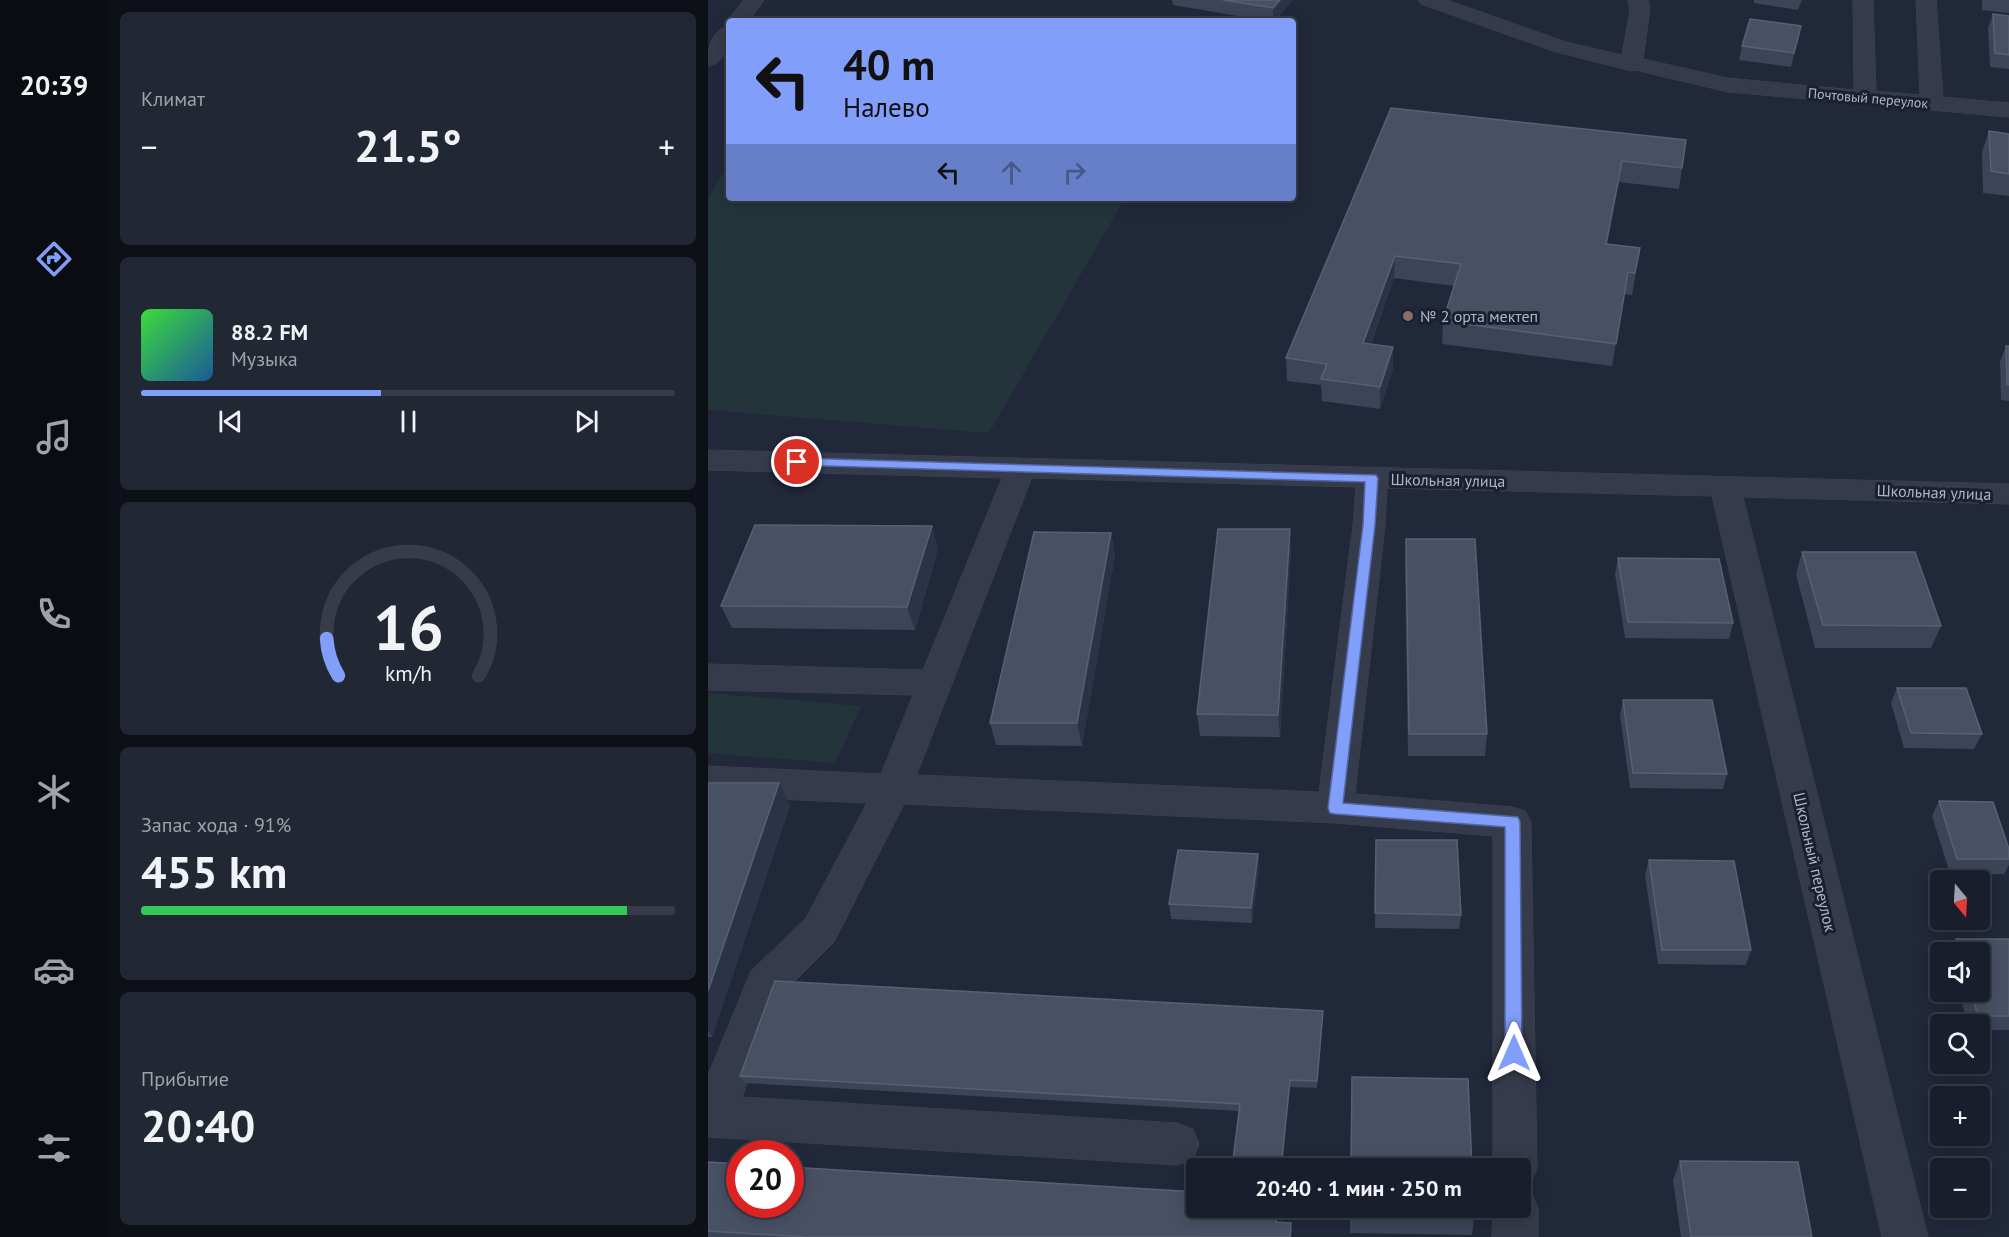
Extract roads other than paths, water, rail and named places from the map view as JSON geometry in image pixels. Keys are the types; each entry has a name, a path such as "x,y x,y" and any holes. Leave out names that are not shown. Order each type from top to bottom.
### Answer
{"street":[{"path":"740,18 754,0"},
{"name":"Почтовый переулок","path":"1428,0 1560,47 1631,65 1728,85 2009,110"},
{"path":"1492,23 1495,0"},
{"path":"1631,65 1640,10 1638,0"},
{"path":"1863,0 1865,98"},
{"path":"1926,0 1932,104"},
{"path":"708,28 726,31"},
{"path":"708,60 726,35"},
{"name":"Школьная улица","path":"708,460 2009,494"},
{"path":"1021,467 893,789 820,930 765,984 711,1116 1177,1144"},
{"path":"1335,808 1369,525 1372,478"},
{"name":"Школьный переулок","path":"1725,486 1905,1237"},
{"path":"708,677 935,683"},
{"path":"708,781 1335,808 1512,822 1515,1158"},
{"path":"1515,1218 1515,1237"}],"place":[{"name":"№ 2 орта мектеп","path":"1408,316"}]}
